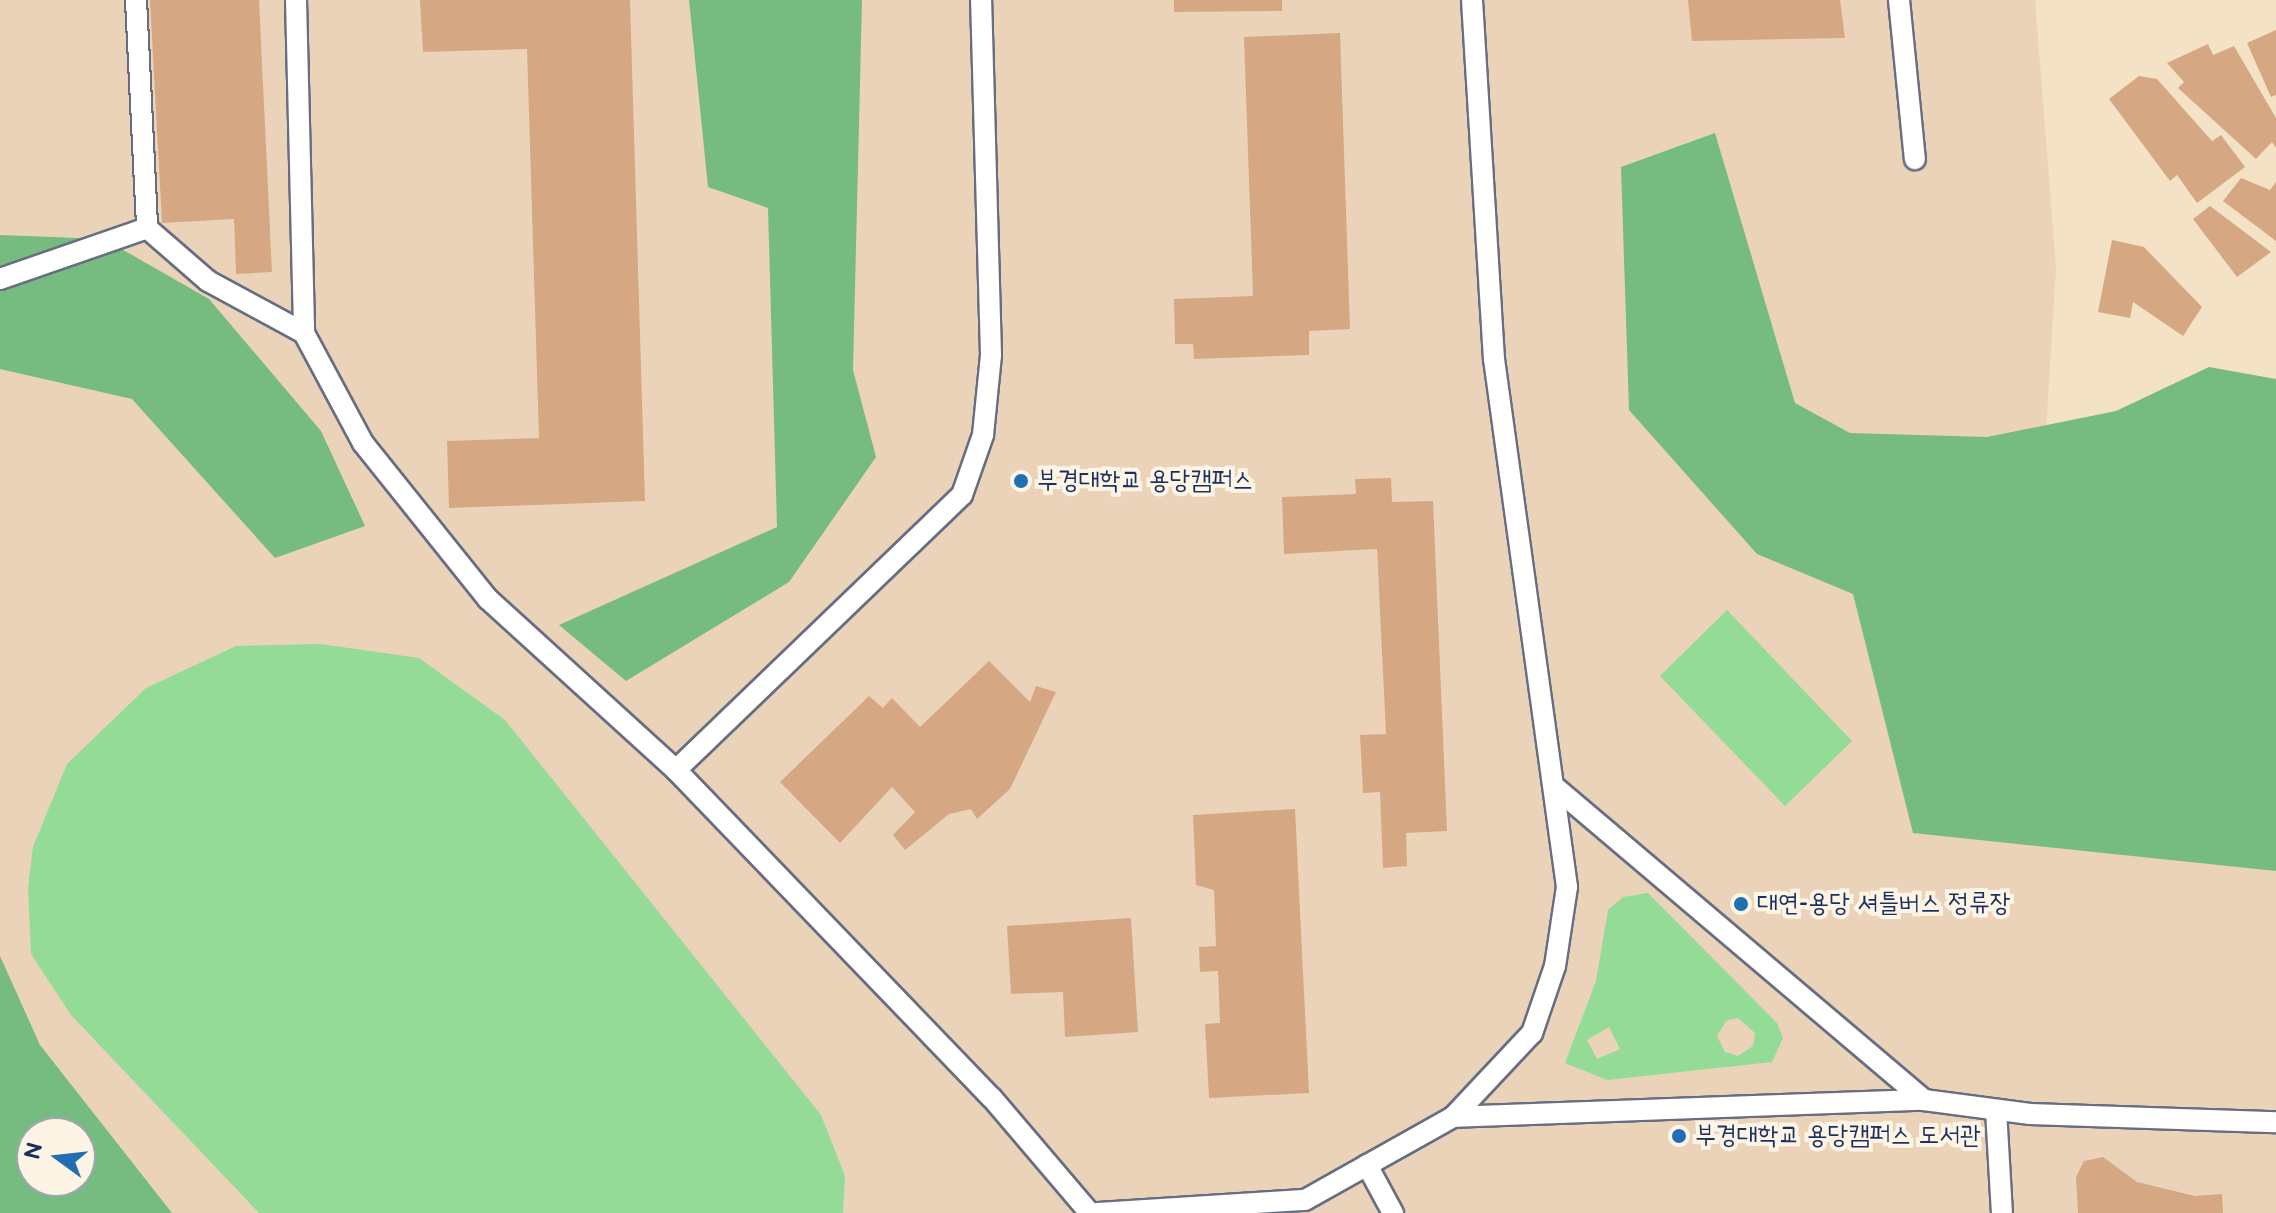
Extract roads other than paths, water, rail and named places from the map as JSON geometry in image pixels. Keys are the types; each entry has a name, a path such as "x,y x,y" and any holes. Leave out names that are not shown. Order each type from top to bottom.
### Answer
{"lane":[{"path":"136,0 147,228 208,281 304,333"},
{"path":"296,0 304,333 363,443 488,599 676,770 992,1098 1093,1213 1305,1200 1453,1117 1532,1033 1555,966 1567,887 1556,788 1494,359 1472,0"},
{"path":"676,770 962,495 983,435 991,355 981,0"},
{"path":"1899,0 1915,159"},
{"path":"0,279 147,228"},
{"path":"1556,788 1924,1100"},
{"path":"1453,1117 1924,1100 1996,1110 2276,1122"},
{"path":"1996,1110 2002,1213"},
{"path":"1367,1165 1393,1213"}],"place":[{"name":"부경대학교 용당캠퍼스","path":"1021,481"},
{"name":"대연-용당 셔틀버스 정류장","path":"1741,904"},
{"name":"부경대학교 용당캠퍼스 도서관","path":"1679,1136"}]}
